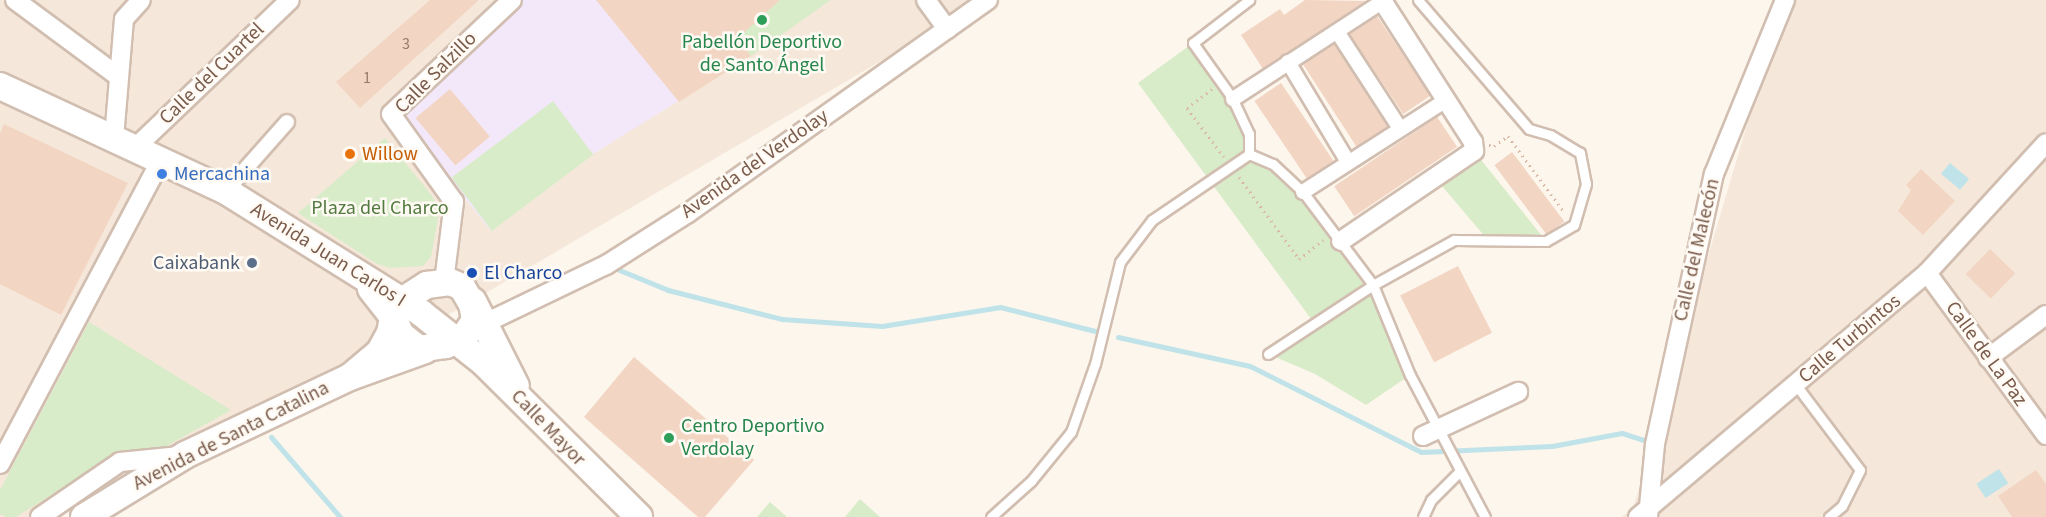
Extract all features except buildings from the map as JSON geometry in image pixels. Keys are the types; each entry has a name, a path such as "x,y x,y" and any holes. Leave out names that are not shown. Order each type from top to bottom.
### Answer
{"main road":[{"name":"Avenida Juan Carlos I","path":"0,87 226,191 339,261 373,291 398,309 470,319"},
{"path":"470,319 425,350 401,335 398,309 427,285 455,283 470,319 523,403"},
{"name":"Avenida de Santa Catalina","path":"350,377 379,353 390,333 398,309"},
{"name":"Calle Mayor","path":"470,319 523,403 639,517"},
{"name":"Avenida de Santa Catalina","path":"84,517 185,455 350,377 425,350"}],"street":[{"path":"15,0 119,77"},
{"path":"125,143 119,77 124,19 141,0"},
{"name":"Calle del Cuartel","path":"125,143 290,0"},
{"name":"Calle Salzillo","path":"444,282 454,202 391,114 512,0"},
{"path":"926,0 947,29"},
{"name":"Avenida del Verdolay","path":"470,319 511,308 606,265 688,213 988,0"},
{"name":"Calle del Malecón","path":"1644,515 1654,444 1714,174 1785,0"},
{"path":"1233,99 1288,62 1338,33 1382,1 1473,142 1474,151 1338,236"},
{"path":"1338,33 1400,127"},
{"path":"1288,62 1348,162"},
{"path":"1303,192 1400,127 1445,101"},
{"path":"226,191 287,122"},
{"name":"Calle Turbintos","path":"1644,515 1927,273 2046,143"},
{"path":"0,464 161,160"},
{"name":"Calle de La Paz","path":"1927,273 2046,435"},
{"path":"1988,358 2046,315"},
{"path":"1423,436 1444,435 1518,392"},
{"path":"39,517 120,462 185,455"}],"lane":[{"path":"1249,0 1193,43 1233,99 1249,134 1250,154"},
{"path":"1268,354 1373,285 1454,240 1546,241 1574,225 1586,184 1580,153 1550,135 1529,129 1418,0"},
{"path":"991,517 1031,481 1071,432 1095,364 1120,262 1152,220 1250,154"},
{"path":"1250,154 1273,164 1303,192 1373,285 1410,375 1444,435 1485,517"},
{"path":"1796,385 1860,470 1842,506 1828,517"},
{"path":"1423,517 1431,500 1460,471"}],"path":[{"path":"1220,82 1187,108 1299,259 1338,236"},
{"path":"1508,136 1574,225"}],"shaded area":[{"path":"0,0 985,0 455,311 254,406 122,474 59,517 0,517"},
{"path":"512,0 704,0 751,56 593,154 491,231 393,109"},
{"path":"1784,0 2046,0 2046,517 1621,517 1633,509"}],"green space":[{"name":"Pabellón Deportivo de Santo Ángel","path":"704,0 831,0 751,56"},
{"path":"1193,43 1249,134 1250,154 1273,164 1303,192 1373,285 1410,375 1366,405 1315,374 1268,354 1314,323 1138,83"},
{"path":"553,101 593,155 492,231 452,177"},
{"name":"Plaza del Charco","path":"385,138 433,197 439,213 431,257 423,266 391,268 377,264 298,213"},
{"path":"1474,151 1546,241 1487,239 1436,179"},
{"path":"89,322 231,410 165,447 115,455 16,517 6,517 0,514 0,490"},
{"path":"860,499 880,517 845,517"},
{"path":"770,502 787,517 757,517"}],"water":[{"path":"1950,163 1969,179 1960,190 1941,174"},
{"path":"1999,469 2008,483 1986,498 1976,484"}],"waterway":[{"path":"612,267 668,290 782,319 882,326 1000,307 1095,331"},
{"path":"1118,337 1250,366 1421,452 1552,446 1622,433 1653,443"},
{"path":"271,437 340,517"}],"place":[{"name":"Pabellón Deportivo de Santo Ángel","path":"762,20"},
{"name":"Willow","path":"350,154"},
{"name":"Mercachina","path":"162,174"},
{"name":"Caixabank","path":"252,263"},
{"name":"El Charco","path":"472,273"},
{"name":"Centro Deportivo Verdolay","path":"669,438"}]}
